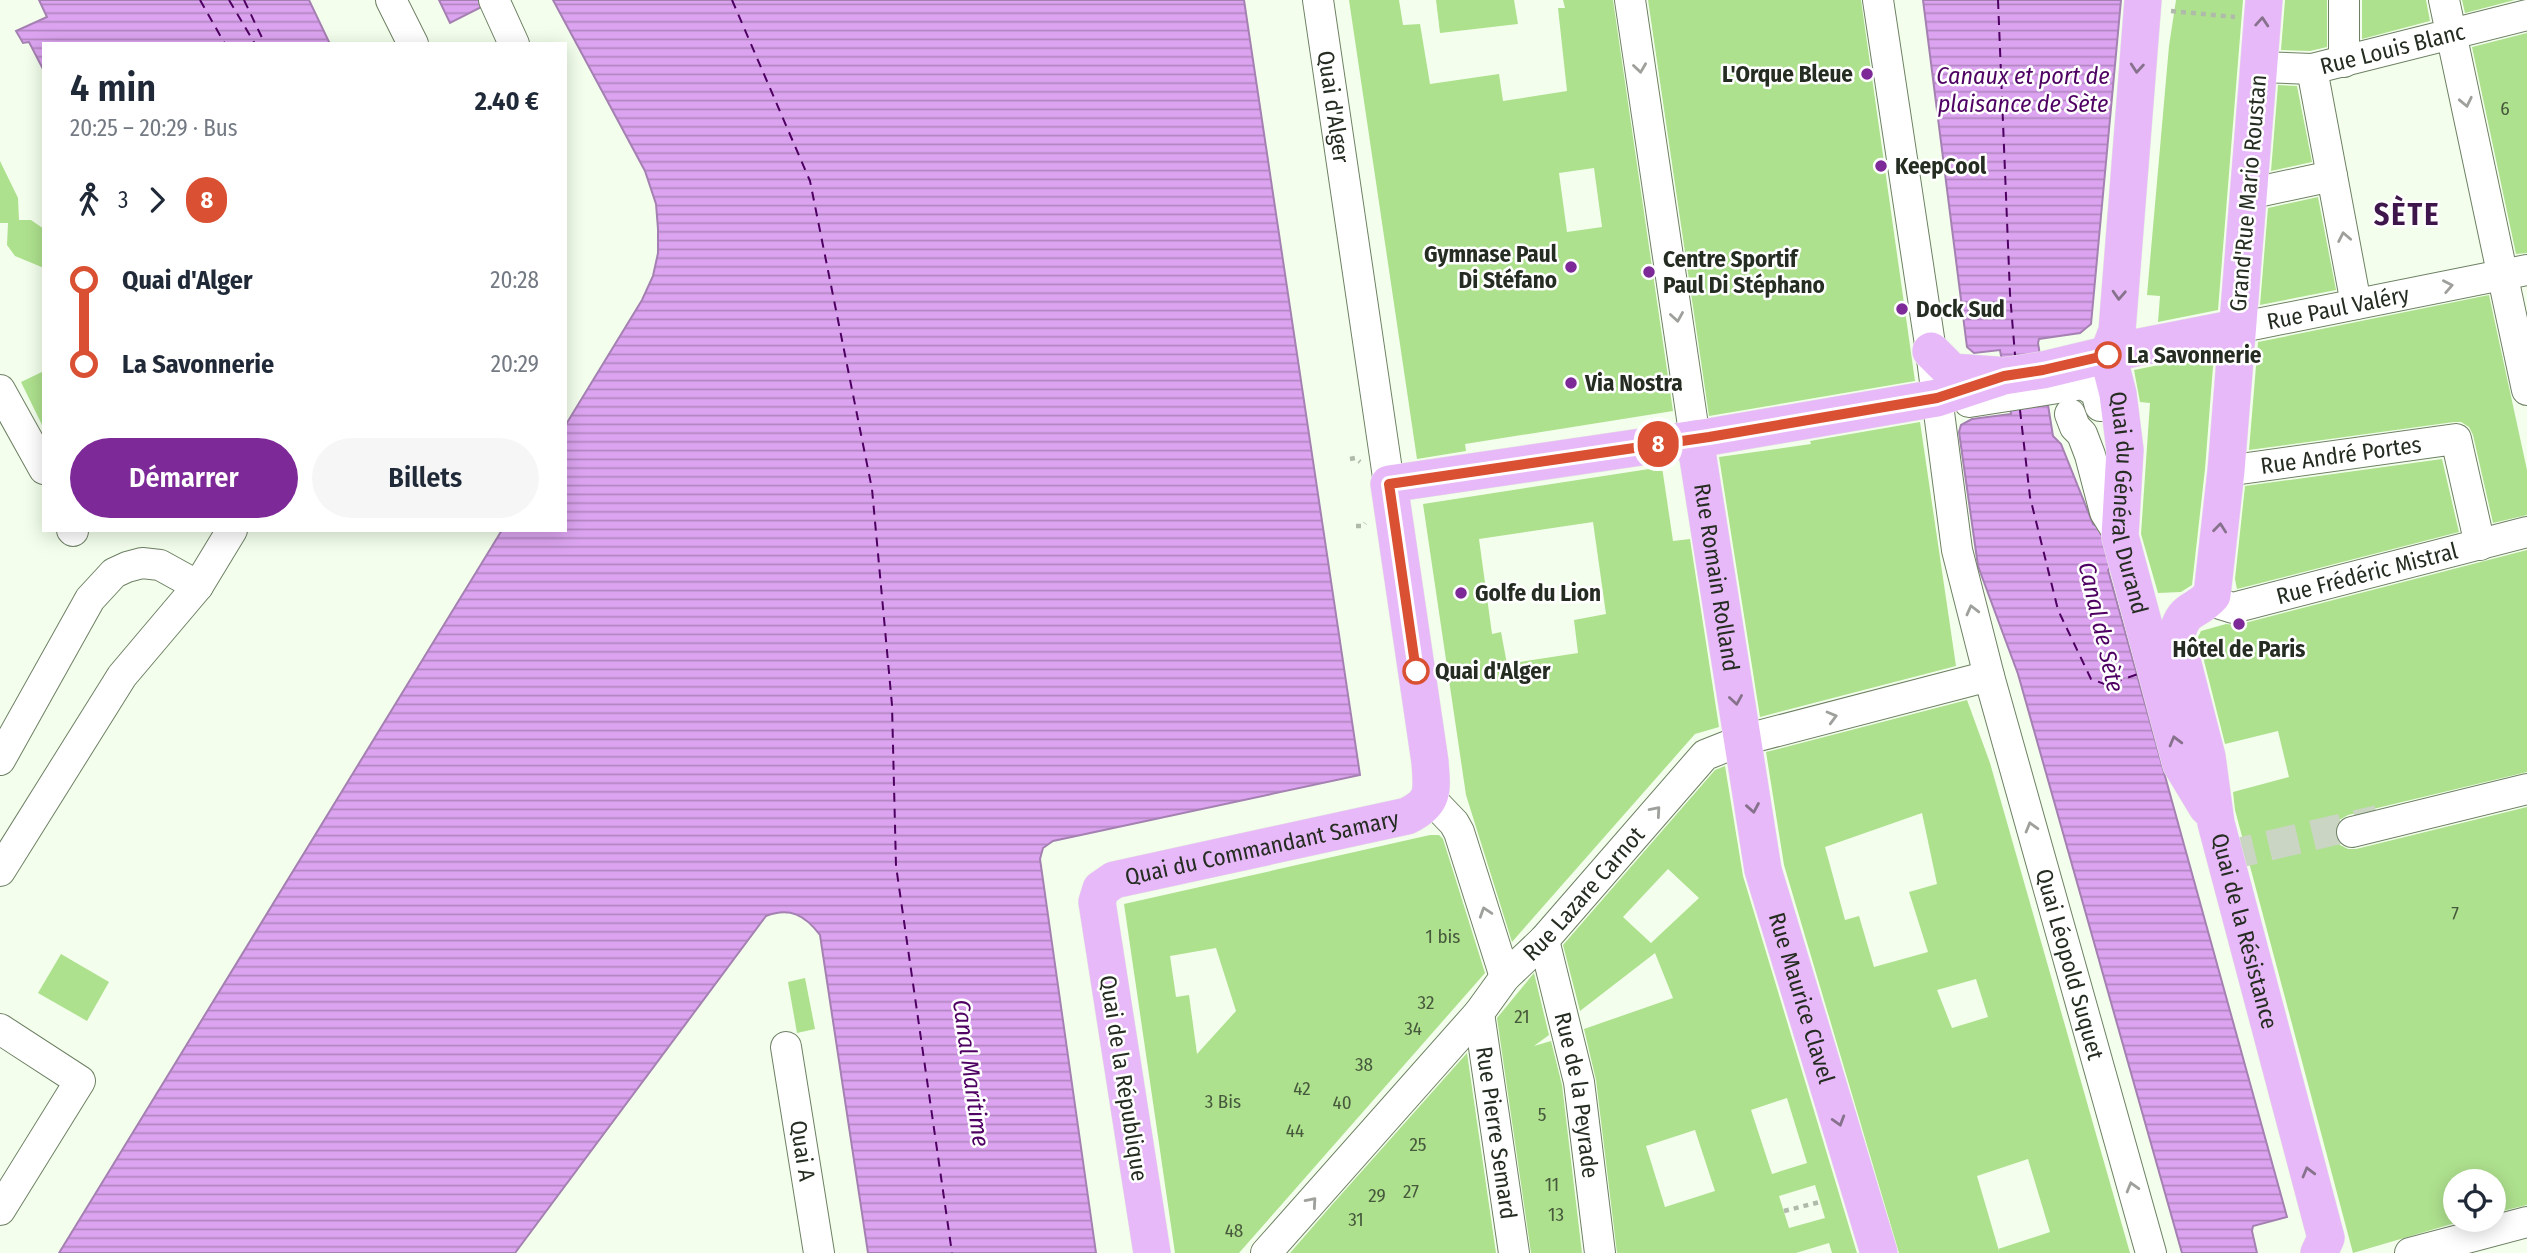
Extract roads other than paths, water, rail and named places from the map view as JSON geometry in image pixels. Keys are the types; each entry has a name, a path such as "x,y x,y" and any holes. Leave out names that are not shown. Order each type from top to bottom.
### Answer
{"main road":[{"path":"2108,355 2117,331 2143,0"},
{"name":"Grand'Rue Mario Roustan","path":"2211,595 2226,471 2264,0"},
{"name":"Rue Paul Valéry","path":"2006,385 2045,379 2108,355 2237,328"},
{"path":"1931,351 1952,372 2006,385"},
{"name":"Quai du Général Durand","path":"2108,355 2118,394 2125,450 2120,536 2181,764 2216,823"},
{"path":"1389,484 1695,439 2006,385"},
{"name":"Rue Romain Rolland","path":"1695,439 1743,740"},
{"name":"Quai d'Alger","path":"1389,484 1430,762 1430,798"},
{"name":"Quai de la Résistance","path":"2211,595 2205,603 2187,611 2180,622 2176,637 2207,757 2216,823 2325,1248"},
{"name":"Rue Maurice Clavel","path":"1743,740 1763,870 1879,1253"},
{"name":"Quai du Commandant Samary","path":"1097,902 1101,889 1114,880 1407,816 1421,809 1430,798"},
{"name":"Quai de la République","path":"1097,902 1152,1253"}],"street":[{"path":"391,0 412,42"},
{"path":"494,0 513,42"},
{"name":"Quai d'Alger","path":"1318,0 1389,484"},
{"name":"Rue Romain Rolland","path":"1630,0 1695,439"},
{"name":"Quai Léopold Suquet","path":"1878,0 1931,351 1942,396 1957,550 1989,676 2151,1253"},
{"path":"2344,0 2344,62"},
{"path":"2444,0 2515,272 2527,390"},
{"name":"Rue Louis Blanc","path":"2259,67 2312,69 2527,15"},
{"path":"2312,69 2356,304"},
{"path":"2248,194 2332,176"},
{"name":"Rue Paul Valéry","path":"2237,328 2515,272"},
{"path":"2045,379 2083,384 2096,392 2100,406"},
{"path":"0,390 42,465"},
{"path":"2070,414 2082,434 2090,456 2105,512 2120,536"},
{"name":"Rue André Portes","path":"2226,471 2456,439 2480,544"},
{"path":"0,871 122,676 198,586 231,532"},
{"name":"Rue Frédéric Mistral","path":"2211,595 2220,604 2233,608 2527,532"},
{"path":"0,760 90,599 114,573 127,566 142,563 159,565 198,586"},
{"name":"Rue Lazare Carnot","path":"1266,1253 1479,1013 1505,977 1544,940 1705,755 1743,740 1989,676"},
{"path":"2352,832 2527,789"},
{"path":"1430,798 1459,832 1505,977"},
{"name":"Rue de la Peyrade","path":"1544,940 1579,1082 1600,1253"},
{"name":"Rue Pierre Semard","path":"1479,1013 1514,1253"},
{"path":"0,1029 80,1081 0,1210"},
{"name":"Quai A","path":"786,1047 819,1253"},
{"path":"2410,1253 2527,1222"}],"water":[{"path":"39,0 309,0 329,42 42,42 42,67 29,42 23,43 16,31 47,17"},
{"path":"439,0 495,0 450,23"},
{"name":"Canal Maritime","path":"553,0 1244,0 1360,775 1053,841 1043,848 1040,859 1096,1253 868,1253 820,935 803,918 782,912 766,916 515,1253 59,1253 501,532 567,532 567,423 642,300 653,276 658,253 656,204 645,171"},
{"name":"Canaux et port de plaisance de Sète","path":"1923,0 2121,0 2091,324 2080,333 2039,339 2038,343 2053,436 2061,444 2093,524 2100,528 2114,564 2108,570 2287,1217 2253,1226 2257,1253 2182,1253 2018,674 1978,566 1959,432 1961,425 1972,419 2011,414 2000,350 1974,353 1967,347"}],"tunnel":[{"path":"2225,856 2378,820"}],"place":[{"name":"L'Orque Bleue","path":"1867,74"},
{"name":"KeepCool","path":"1881,166"},
{"name":"Gymnase Paul Di Stéfano","path":"1571,267"},
{"name":"Centre Sportif Paul Di Stéphano","path":"1649,272"},
{"name":"Dock Sud","path":"1902,309"},
{"name":"La Savonnerie","path":"2108,355"},
{"name":"Via Nostra","path":"1571,383"},
{"name":"Golfe du Lion","path":"1461,593"},
{"name":"Hôtel de Paris","path":"2239,624"},
{"name":"Quai d'Alger","path":"1416,671"}],"district":[{"name":"SÈTE","path":"2407,215"}],"water label":[{"name":"Canal de Sète","path":"2101,627"}]}
